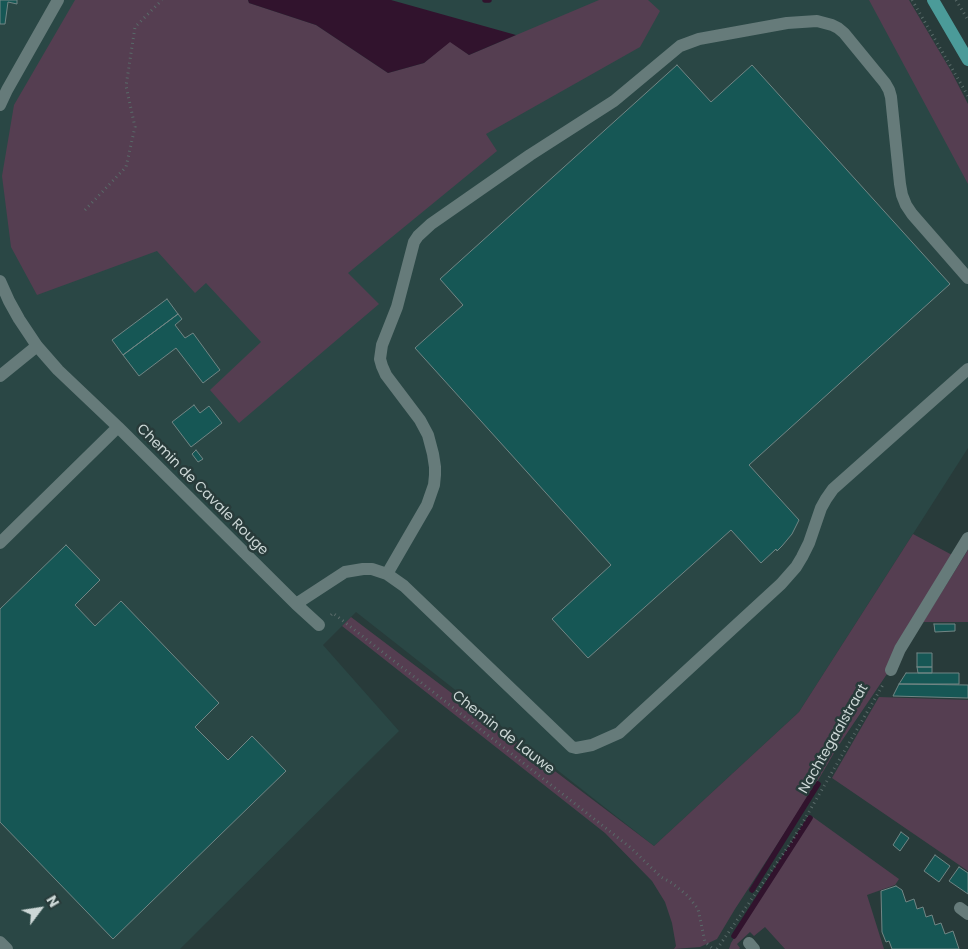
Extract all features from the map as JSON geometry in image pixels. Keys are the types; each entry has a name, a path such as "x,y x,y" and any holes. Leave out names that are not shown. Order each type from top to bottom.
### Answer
{"main road":[{"path":"933,0 968,60"}],"street":[{"path":"0,105 58,0"},
{"path":"388,574 427,505 434,485 435,475 433,454 428,435 420,420 386,375 380,359 382,345 397,307 414,242 424,230 439,219 530,155 614,101 680,46 699,39 787,22 817,21 838,28 885,82 889,90 900,184 906,205 968,278"},
{"path":"0,280 19,319 37,346 58,370 118,427"},
{"path":"0,376 37,346"},
{"path":"296,604 345,572 372,569 388,574 404,586 572,747 592,745 619,733 781,584 802,557 821,508 834,489 968,369"},
{"name":"Chemin de Cavale Rouge","path":"0,543 118,427 319,625"},
{"path":"892,670 900,649 968,538"},
{"path":"0,942 7,949"}],"path":[{"path":"85,210 126,167 135,127 126,86 135,27 162,0"},
{"path":"912,0 968,96"},
{"path":"956,0 968,20"},
{"name":"Chemin de Lauwe","path":"319,625 333,613 631,848 661,877 688,896 698,909 705,942 715,949"},
{"name":"Nachtegaalstraat","path":"715,949 792,841 892,670"}],"shaded area":[{"path":"0,0 899,0 968,124 968,448 799,712 654,846 356,612 323,645 399,731 180,949 0,949"},
{"path":"75,0 248,0 249,3 316,25 388,73 424,63 450,41 469,55 599,0 648,0 660,11 640,47 486,134 497,151 348,273 379,304 239,423 210,390 261,342 206,283 195,293 157,251 37,295 11,247 2,176 14,105"},
{"path":"248,0 391,0 516,35 469,55 450,42 424,63 388,73 316,25 249,3"},
{"path":"869,0 909,0 951,71 968,104 968,184"},
{"path":"913,534 954,556 889,671 837,748 810,794 717,939 700,947 674,949 676,946 672,923 665,902 652,881 605,833 342,626 351,617 654,846 799,712"},
{"path":"968,550 968,622 923,622"},
{"path":"879,697 968,700 968,871 832,778"},
{"path":"813,817 899,879 895,885 867,895 884,949 785,949 765,927 754,936 750,932 737,944 739,949 729,949 741,927"}],"building":[{"path":"0,0 17,0 17,4 8,2 5,24 0,24"},
{"path":"677,65 711,102 752,65 950,284 749,465 799,520 792,534 782,546 761,563 731,530 588,658 552,619 611,565 415,348 463,305 440,279"},
{"path":"167,299 178,314 123,355 112,340"},
{"path":"178,314 182,319 175,325 185,338 193,333 220,370 203,383 176,348 139,376 123,355"},
{"path":"194,405 200,413 209,406 222,423 191,447 172,422"},
{"path":"196,450 203,459 198,462 192,454"},
{"path":"66,545 100,580 75,605 95,626 121,601 219,703 195,727 228,760 252,736 286,771 113,939 0,822 0,609"},
{"path":"934,624 955,624 955,631 935,632"},
{"path":"917,653 932,653 932,667 917,667"},
{"path":"917,667 932,667 932,673 918,673"},
{"path":"906,673 959,673 959,684 899,684"},
{"path":"899,684 968,685 968,698 893,696"},
{"path":"901,832 909,838 900,851 893,845"},
{"path":"935,855 950,866 939,882 924,871"},
{"path":"959,867 968,873 968,894 949,881"},
{"path":"896,886 902,890 906,902 914,899 917,909 923,907 926,917 932,915 935,925 941,923 945,934 953,931 959,949 892,949 889,941 886,942 882,932 881,891"}],"waterway":[{"path":"752,890 818,784"},
{"path":"734,936 810,818"}]}
